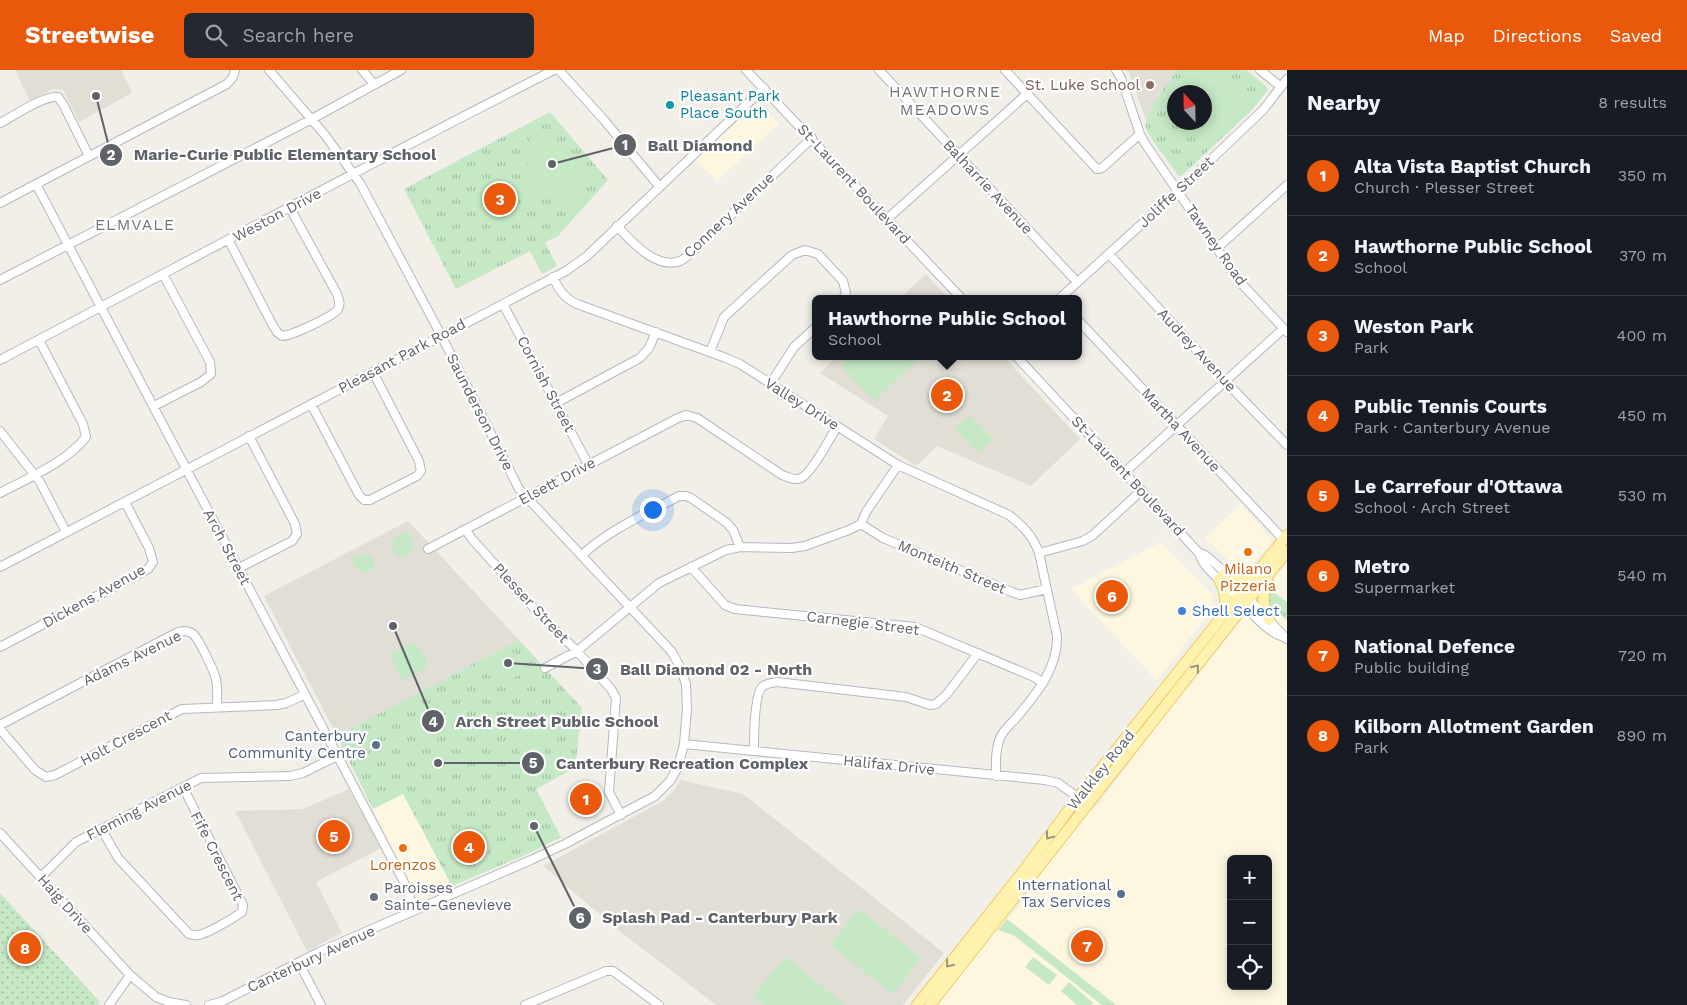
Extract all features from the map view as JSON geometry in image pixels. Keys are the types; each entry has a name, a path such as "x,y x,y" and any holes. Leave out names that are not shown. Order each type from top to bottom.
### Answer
{"main road":[{"name":"Walkley Road","path":"1083,801 1181,688 1243,599 1259,572 1285,538"},
{"name":"Walkley Road","path":"924,1004 1028,873 1172,681 1223,617 1243,599 1287,552"},
{"path":"1269,620 1264,608 1263,595 1274,567"},
{"path":"1223,617 1226,603 1222,576 1241,579 1259,572"},
{"path":"1172,681 1181,688"}],"street":[{"path":"0,203 227,84 233,77 235,70"},
{"name":"Saunderson Drive","path":"268,70 325,135 353,173 441,335 520,489 672,652 686,684 687,708 684,744"},
{"path":"362,70 374,84"},
{"path":"0,280 310,120 401,70"},
{"name":"Weston Drive","path":"0,360 228,241 353,173 554,70"},
{"path":"559,70 659,186"},
{"name":"St-Laurent Boulevard","path":"746,70 958,295"},
{"name":"Balharrie Avenue","path":"879,70 1078,282"},
{"path":"1005,70 1097,169 1102,168 1140,134"},
{"name":"Tawney Road","path":"1116,70 1121,78 1140,134 1239,281 1285,330"},
{"path":"1260,70 1281,87"},
{"name":"Joliffe Street","path":"1063,295 1178,191 1263,110 1287,79"},
{"name":"Pleasant Park Road","path":"0,567 503,304 587,256 764,88"},
{"path":"887,219 1027,94"},
{"path":"0,123 41,101 53,96 58,97 89,156"},
{"name":"Connery Avenue","path":"617,226 645,254 665,262 679,262 690,254 812,138"},
{"name":"Arch Street","path":"36,184 403,880 416,910"},
{"path":"1216,249 1287,185"},
{"path":"228,241 277,332 282,336 293,335 332,314 338,309 340,302 290,208"},
{"path":"710,352 724,317 792,255 805,250 818,254 843,281 844,295"},
{"name":"Audrey Avenue","path":"1109,254 1287,446"},
{"path":"154,406 201,382 211,374 210,362 164,274"},
{"name":"Valley Drive","path":"553,277 562,295 568,300 740,364 898,465 1009,515 1024,527 1032,537 1039,553 1057,646 1049,674 1001,736 997,750 996,776"},
{"name":"Cornish Street","path":"503,304 588,464"},
{"name":"Martha Avenue","path":"1082,324 1285,538"},
{"path":"1125,472 1225,381 1285,330"},
{"path":"771,383 794,347 812,331"},
{"path":"556,402 640,358 649,348 656,332"},
{"path":"0,493 34,475 78,447 86,437 83,424 39,340"},
{"name":"St-Laurent Boulevard","path":"1020,360 1199,553 1211,560 1222,576 1273,633 1286,638"},
{"path":"311,404 359,495 364,500 370,500 417,476 421,471 419,462 373,372"},
{"name":"Elsett Drive","path":"428,549 588,464 686,415 697,418 782,475 795,479 802,478 809,472 837,426"},
{"path":"0,431 34,475 66,532"},
{"path":"239,568 292,541 297,534 295,524 249,436"},
{"path":"545,668 577,652 659,583 726,550 740,547 792,548 805,546 861,524 866,512 898,465"},
{"path":"1039,553 1083,541 1093,535 1142,490"},
{"path":"582,555 597,541 679,496 692,498 727,523 733,530 740,547"},
{"name":"Dickens Avenue","path":"0,647 148,569 153,562 149,548 125,502"},
{"name":"Monteith Street","path":"861,524 883,538 1020,595 1047,589"},
{"name":"Plesser Street","path":"466,530 539,614 611,689 616,698 609,792 621,815"},
{"name":"Carnegie Street","path":"691,567 725,606 915,627 1042,682"},
{"name":"St-Laurent Boulevard","path":"1243,599 1269,620 1286,638"},
{"name":"Adams Avenue","path":"0,725 174,634 186,630 197,638 214,673 217,707"},
{"path":"754,751 758,692 768,683 777,682 906,697 930,705 936,704 947,694 978,653"},
{"name":"Holt Crescent","path":"0,729 35,770 46,777 55,775 182,709 277,705 304,695"},
{"name":"Halifax Drive","path":"684,744 1058,783 1083,801"},
{"name":"Canterbury Avenue","path":"209,1005 221,1002 319,952 509,871 621,815 655,796 670,781 678,767 684,744"},
{"name":"Fleming Avenue","path":"41,877 76,842 201,778 290,776 303,773 337,756"},
{"name":"Fife Crescent","path":"102,830 118,858 189,934 196,936 237,916 242,912 243,905 182,787"},
{"name":"Haig Drive","path":"0,833 130,975"},
{"path":"299,963 321,1005"},
{"path":"525,1005 606,971 613,971 659,1005"},
{"path":"109,1005 130,975 156,997 186,1005"},
{"path":"542,998 547,1005"}],"shaded area":[{"path":"15,70 121,70 132,93 79,122 63,90 52,89 30,101"},
{"name":"St. Luke School","path":"1126,70 1177,70 1157,98 1146,120 1129,73"},
{"path":"759,102 779,124 717,181 695,160"},
{"path":"926,274 945,295 903,295"},
{"path":"834,360 1007,360 1080,439 1031,486 937,446 916,466 874,439 888,416 820,373"},
{"path":"1241,504 1273,541 1243,575 1205,538"},
{"path":"408,521 519,640 337,736 264,596"},
{"path":"1161,542 1213,595 1212,609 1157,681 1071,589"},
{"path":"1287,563 1287,1005 937,1005 1001,924 1012,914 1031,890 1041,873 1086,815 1100,803 1153,731"},
{"path":"680,780 743,794 944,953 903,1005 716,1005 617,929 543,866 663,801 675,789"},
{"path":"349,789 381,848 316,882 342,933 307,951 235,811 303,809"},
{"path":"403,793 452,886 419,901 373,809"}],"green space":[{"path":"1177,70 1246,70 1266,86 1268,90 1252,110 1181,176 1177,174 1146,128 1148,115 1163,90"},
{"path":"1206,70 1224,70 1240,87 1234,92 1251,111 1212,145 1198,130 1212,130 1212,104 1217,99 1212,98 1212,85 1192,85"},
{"path":"550,112 608,180 558,236 545,242 557,266 542,274 530,251 456,289 404,189"},
{"path":"531,136 556,144 571,156 581,173 580,206 526,195 524,192"},
{"path":"846,360 917,360 874,401 840,365"},
{"path":"970,415 993,439 978,453 955,429"},
{"path":"406,531 414,545 412,551 402,557 395,552 392,542 393,539"},
{"path":"366,554 370,555 375,563 374,568 366,573 356,568 352,558"},
{"path":"1270,589 1287,602 1287,620 1271,608 1268,600"},
{"path":"519,640 582,708 575,768 536,789 561,837 532,852 452,886 403,794 373,809 337,736"},
{"path":"413,643 423,653 427,667 402,681 390,653"},
{"path":"511,649 523,669 515,677 506,680 499,676 494,666 498,658"},
{"path":"533,734 541,736 545,747 543,757 525,766 520,756 520,743 522,739"},
{"path":"451,844 463,868 450,874 438,851"},
{"path":"0,893 100,1002 98,1005 0,1005"},
{"path":"859,909 921,958 893,994 830,945"},
{"path":"1007,919 1116,1005 1102,1005 1013,935 998,930"},
{"path":"785,957 845,1005 765,1005 753,996"},
{"path":"1033,957 1057,975 1049,985 1025,967"},
{"path":"1069,982 1093,1003 1091,1005 1077,1005 1061,991"}],"place":[{"name":"St. Luke School","path":"1150,85"},
{"name":"Marie-Curie Public Elementary School","path":"96,96"},
{"name":"Pleasant Park Place South","path":"670,105"},
{"name":"Ball Diamond","path":"552,164"},
{"name":"Weston Park","path":"500,199"},
{"name":"Hawthorne Public School","path":"947,395"},
{"name":"Milano Pizzeria","path":"1248,552"},
{"name":"Metro","path":"1112,596"},
{"name":"Shell Select","path":"1182,611"},
{"name":"Arch Street Public School","path":"393,626"},
{"name":"Ball Diamond 02 - North","path":"508,663"},
{"name":"Canterbury Community Centre","path":"376,745"},
{"name":"Canterbury Recreation Complex","path":"438,763"},
{"name":"Alta Vista Baptist Church","path":"586,799"},
{"name":"Splash Pad - Canterbury Park","path":"534,826"},
{"name":"Le Carrefour d'Ottawa","path":"334,836"},
{"name":"Public Tennis Courts","path":"469,847"},
{"name":"Lorenzos","path":"403,848"},
{"name":"International Tax Services","path":"1121,894"},
{"name":"Paroisses Sainte-Genevieve","path":"374,897"},
{"name":"National Defence","path":"1087,946"},
{"name":"Kilborn Allotment Garden","path":"25,948"}],"district":[{"name":"HAWTHORNE MEADOWS","path":"945,100"},
{"name":"ELMVALE","path":"135,224"}]}
